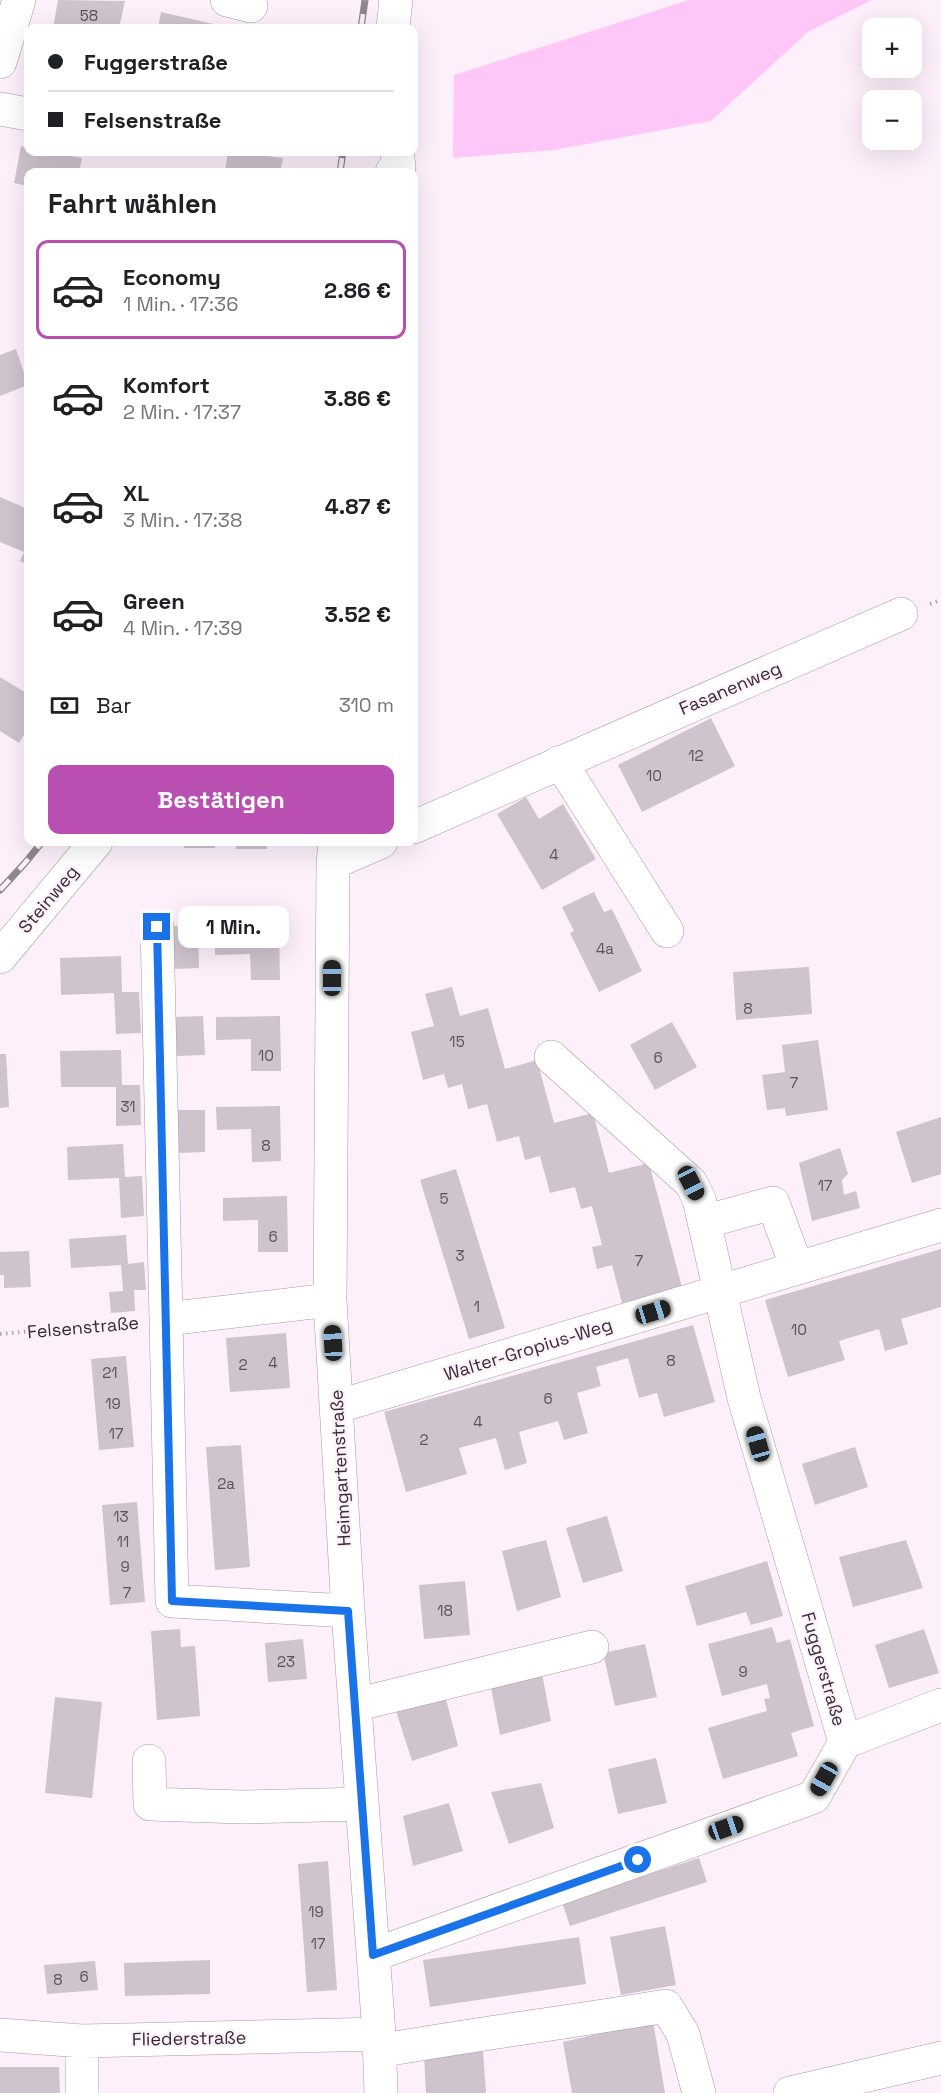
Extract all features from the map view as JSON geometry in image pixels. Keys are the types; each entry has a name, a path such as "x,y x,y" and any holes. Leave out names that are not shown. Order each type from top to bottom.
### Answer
{"street":[{"path":"0,62 19,0"},
{"path":"393,24 396,0"},
{"path":"0,109 24,113"},
{"name":"Fasanenweg","path":"418,825 901,614"},
{"path":"560,762 667,932"},
{"name":"Steinweg","path":"0,957 93,846"},
{"path":"334,852 362,846"},
{"name":"Heimgartenstraße","path":"334,852 330,1300 348,1611 381,2093"},
{"name":"Felsenstraße","path":"157,927 172,1601 348,1611"},
{"path":"550,1057 691,1183 699,1199 721,1291"},
{"path":"704,1221 773,1203 797,1268"},
{"name":"Walter-Gropius-Weg","path":"336,1407 941,1225"},
{"name":"Fuggerstraße","path":"373,1955 814,1797 845,1742 744,1398 721,1291"},
{"path":"166,1319 330,1300"},
{"path":"355,1705 592,1647"},
{"path":"845,1742 941,1705"},
{"path":"149,1761 150,1804 242,1807 362,1804"},
{"name":"Fliederstraße","path":"0,2035 82,2041 379,2043 437,2041 666,2006 683,2034 699,2093"},
{"path":"82,2041 82,2093"},
{"path":"790,2093 941,2058"}],"path":[{"name":"Felsenstraße","path":"0,1334 166,1319"}],"shaded area":[{"path":"689,0 872,0 808,32 711,121 554,150 453,158 454,75"}],"building":[{"path":"58,0 125,1 120,24 54,24"},
{"path":"161,12 213,24 159,24"},
{"path":"21,146 24,147 24,156 82,158 80,168 24,168 24,185 14,183"},
{"path":"227,156 283,158 281,168 226,168"},
{"path":"16,349 24,373 24,387 0,396 0,355"},
{"path":"0,497 24,507 24,552 0,542"},
{"path":"0,677 24,692 24,735 19,743 0,731"},
{"path":"711,718 735,766 642,812 618,765"},
{"path":"526,797 539,819 563,804 596,859 542,890 497,814"},
{"path":"184,846 215,846 215,848 184,848"},
{"path":"236,846 267,846 267,849 236,849"},
{"path":"594,892 604,912 612,909 642,971 599,992 570,933 574,931 562,907"},
{"path":"279,925 280,980 251,980 250,954 215,955 215,927"},
{"path":"171,926 198,926 199,968 171,969"},
{"path":"121,956 122,992 139,992 141,1033 116,1034 114,993 61,995 60,958"},
{"path":"809,967 812,1014 736,1020 733,972"},
{"path":"452,987 460,1016 488,1008 505,1069 537,1060 554,1123 593,1113 609,1173 649,1163 682,1287 622,1303 612,1265 597,1269 592,1247 602,1245 592,1206 581,1209 575,1187 550,1193 540,1156 525,1160 519,1136 497,1142 487,1104 468,1109 462,1084 448,1088 444,1074 423,1080 411,1032 434,1026 425,994"},
{"path":"203,1016 205,1055 177,1056 175,1017"},
{"path":"280,1016 281,1071 251,1071 251,1039 216,1040 216,1017"},
{"path":"672,1022 697,1067 655,1090 630,1045"},
{"path":"818,1040 828,1110 786,1116 785,1108 767,1110 762,1075 785,1072 782,1045"},
{"path":"121,1050 122,1085 140,1085 141,1125 116,1126 116,1087 61,1087 60,1051"},
{"path":"0,1054 6,1054 9,1107 0,1108"},
{"path":"280,1106 281,1161 252,1162 251,1129 217,1130 216,1107"},
{"path":"177,1110 205,1110 205,1152 178,1153"},
{"path":"941,1117 941,1174 912,1183 896,1132"},
{"path":"123,1144 125,1177 142,1176 144,1216 121,1218 119,1178 68,1180 67,1147"},
{"path":"840,1148 848,1174 842,1180 844,1195 856,1191 860,1208 812,1221 799,1163"},
{"path":"456,1169 505,1328 469,1339 420,1180"},
{"path":"287,1196 288,1252 258,1252 258,1220 223,1221 223,1198"},
{"path":"126,1235 128,1264 144,1262 146,1290 134,1290 135,1311 111,1313 109,1292 123,1291 121,1265 71,1268 69,1239"},
{"path":"941,1249 941,1307 901,1319 908,1344 885,1351 879,1329 839,1341 845,1360 788,1377 765,1300"},
{"path":"29,1251 31,1287 4,1288 4,1275 0,1275 0,1252"},
{"path":"693,1325 715,1402 664,1417 657,1393 639,1398 628,1358 596,1367 601,1386 577,1393 588,1433 564,1440 558,1421 519,1432 527,1463 505,1470 496,1438 459,1448 467,1474 406,1492 384,1412"},
{"path":"286,1333 290,1388 230,1392 226,1338"},
{"path":"126,1356 134,1447 99,1450 91,1359"},
{"path":"241,1445 250,1567 215,1570 206,1447"},
{"path":"855,1447 868,1487 815,1505 802,1464"},
{"path":"137,1502 145,1602 110,1605 102,1505"},
{"path":"607,1516 623,1571 583,1583 566,1528"},
{"path":"546,1540 561,1597 517,1611 502,1551"},
{"path":"906,1540 923,1588 853,1607 839,1557"},
{"path":"767,1561 783,1616 751,1625 746,1612 697,1626 685,1586"},
{"path":"465,1581 470,1635 424,1639 419,1585"},
{"path":"772,1627 777,1643 790,1639 814,1726 791,1733 798,1756 723,1779 708,1728 767,1711 764,1699 770,1698 767,1684 722,1696 708,1644"},
{"path":"180,1629 181,1647 195,1646 200,1716 157,1720 151,1631"},
{"path":"924,1629 939,1673 889,1688 875,1645"},
{"path":"303,1639 307,1679 268,1682 265,1643"},
{"path":"645,1644 657,1697 615,1706 603,1653"},
{"path":"542,1673 551,1721 500,1735 490,1682"},
{"path":"445,1695 458,1746 412,1761 395,1708"},
{"path":"55,1697 102,1702 92,1798 45,1793"},
{"path":"656,1758 667,1803 618,1814 608,1769"},
{"path":"541,1783 554,1828 509,1844 491,1792"},
{"path":"449,1803 463,1851 413,1866 403,1816"},
{"path":"699,1858 707,1882 570,1926 562,1902"},
{"path":"328,1861 337,1990 307,1992 298,1864"},
{"path":"665,1926 676,1985 621,1995 610,1937"},
{"path":"579,1937 586,1984 430,2007 423,1960"},
{"path":"210,1960 210,1994 125,1996 124,1963"},
{"path":"95,1961 98,1990 47,1994 44,1965"},
{"path":"653,2021 665,2093 572,2093 563,2042"},
{"path":"483,2051 486,2093 426,2093 424,2054"},
{"path":"0,2067 59,2067 60,2093 0,2093"}],"railway":[{"path":"362,24 365,0"},
{"path":"341,168 342,156"},
{"path":"0,890 39,846"}],"route":[{"path":"157,927 172,1601 348,1611 373,1955 638,1860"}]}
